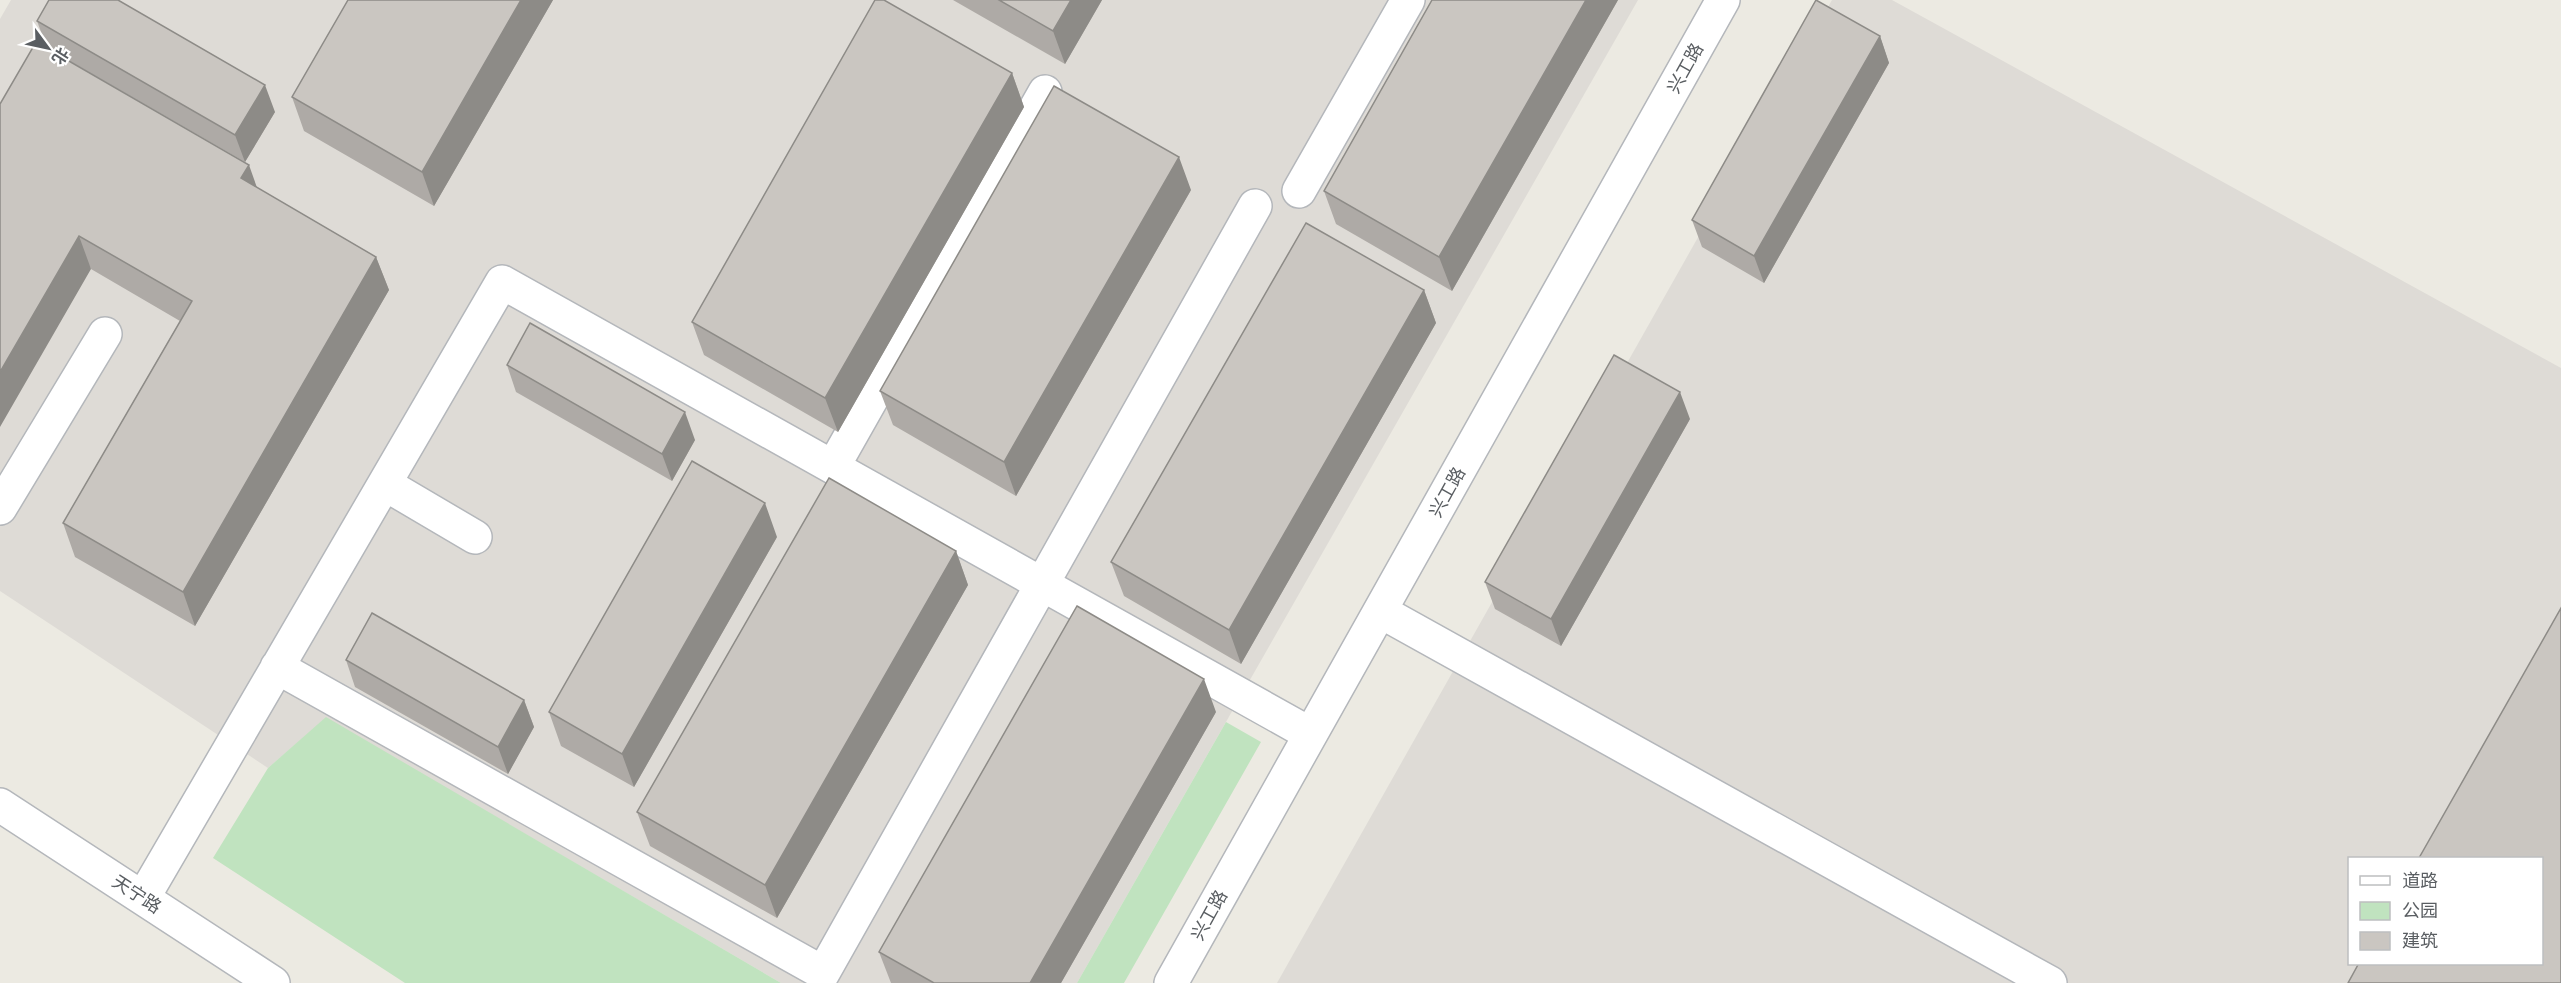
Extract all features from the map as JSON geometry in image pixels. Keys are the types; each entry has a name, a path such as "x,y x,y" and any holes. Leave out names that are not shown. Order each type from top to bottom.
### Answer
{"street":[{"path":"1299,191 1408,0"},
{"name":"兴工路","path":"1171,983 1723,0"},
{"path":"833,467 1045,92"},
{"path":"278,667 823,973 1255,206"},
{"path":"143,898 502,282 1310,735"},
{"path":"0,508 105,334"},
{"path":"385,484 475,537"},
{"path":"1380,611 2050,983"},
{"name":"天宁路","path":"0,805 273,983"}],"shaded area":[{"path":"11,0 1638,0 1077,983 781,983 326,718 268,768 0,591 0,19"},
{"path":"1832,0 1892,0 2561,368 2561,983 1277,983"}],"green space":[{"path":"326,717 781,983 405,983 213,858 268,768"},
{"path":"1226,722 1261,742 1124,983 1077,983"}],"building":[{"path":"49,0 118,0 265,85 235,135 37,21"},
{"path":"348,0 521,0 422,172 292,97"},
{"path":"875,0 884,0 1012,73 825,398 692,322"},
{"path":"999,0 1071,0 1053,31"},
{"path":"1432,0 1586,0 1439,257 1324,191"},
{"path":"1816,0 1880,36 1754,256 1692,220"},
{"path":"36,42 249,165 241,178 376,257 183,592 63,523 192,301 79,236 0,372 0,104"},
{"path":"1054,86 1179,157 1004,462 880,391"},
{"path":"1306,223 1424,290 1229,630 1111,562"},
{"path":"530,323 685,412 662,454 507,365"},
{"path":"1614,355 1680,392 1551,619 1485,582"},
{"path":"692,461 765,503 622,754 549,712"},
{"path":"829,478 956,551 765,885 637,812"},
{"path":"1077,606 1204,679 1030,983 934,983 879,952"},
{"path":"2561,608 2561,983 2348,983 2358,965 2543,965 2543,857 2420,857"},
{"path":"372,613 524,700 498,747 346,660"}]}
